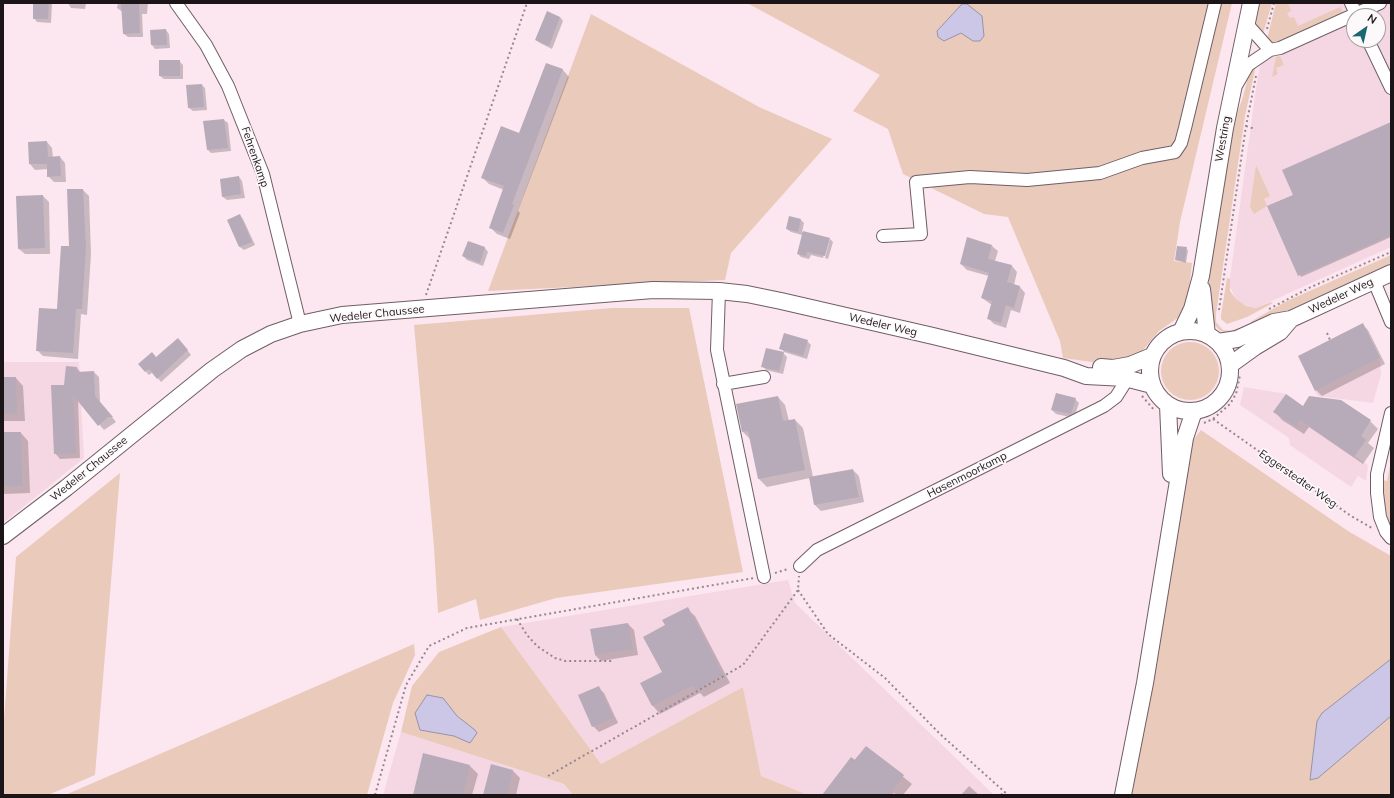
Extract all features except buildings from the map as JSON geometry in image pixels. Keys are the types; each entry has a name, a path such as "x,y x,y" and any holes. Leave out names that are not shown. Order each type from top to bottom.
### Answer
{"main road":[{"name":"Westring","path":"1181,332 1192,309 1201,276 1231,96 1251,3"},
{"name":"Wedeler Weg","path":"1212,338 1237,339 1274,322 1291,319 1391,273"},
{"name":"Westring","path":"1201,276 1203,314 1212,338"},
{"name":"Wedeler Chaussee","path":"3,536 66,488 212,370 242,349 271,334 300,324 342,315 653,290 701,290"},
{"name":"Wedeler Weg","path":"701,290 748,294 1064,368 1086,376 1125,383 1152,385"},
{"name":"Wedeler Weg","path":"1235,368 1255,347 1280,332 1291,319"},
{"path":"1164,410 1194,411 1206,408 1221,396 1235,368 1226,352 1212,338 1194,331 1181,332 1169,336 1159,345 1152,356 1150,374 1152,385 1164,410 1171,513"},
{"name":"Wedeler Weg","path":"1064,368 1082,366 1113,368 1130,365 1152,356"},
{"path":"1123,795 1145,683 1171,513 1185,438 1194,411"}],"street":[{"name":"Fehrenkamp","path":"176,3 206,45 228,86 240,115 262,174 300,324"},
{"path":"883,236 921,234 916,182 970,177 1027,180 1100,173 1142,158 1175,152 1181,143 1215,3"},
{"path":"1370,8 1380,3"},
{"path":"1231,96 1248,65 1260,57 1267,47 1346,19"},
{"path":"1246,23 1267,47"},
{"path":"1372,48 1391,88"},
{"path":"1374,281 1391,322"},
{"path":"719,291 717,350 764,577"},
{"path":"723,384 764,377"},
{"name":"Hasenmoorkamp","path":"800,566 817,550 1104,406 1116,397 1125,383"},
{"path":"1389,536 1380,517 1377,493 1377,474 1391,413"}],"path":[{"path":"421,309 527,3"},
{"path":"1267,47 1274,3"},
{"path":"1218,314 1246,126 1260,57"},
{"path":"1246,126 1255,130"},
{"path":"1267,310 1298,293 1391,252"},
{"path":"1327,333 1330,340"},
{"name":"Eggerstedter Weg","path":"1235,368 1236,394 1224,411 1213,419 1351,516 1371,528 1389,536"},
{"path":"1125,383 1164,410"},
{"path":"375,795 406,685 429,646 467,628 764,577 800,566 798,590 743,665 548,776"},
{"path":"798,590 828,634 885,678 940,734 1008,795"},
{"path":"517,619 527,635 537,646 555,658 565,661 613,661"},
{"path":"1001,795 1004,792"}],"shaded area":[{"path":"747,3 1232,3 1180,222 1174,261 1192,263 1188,298 1179,317 1159,331 1138,356 1106,364 1063,358 1060,341 1008,217 984,214 903,174 888,129 853,111 880,75"},
{"path":"1258,3 1272,3 1262,37 1255,27"},
{"path":"1276,3 1391,3 1391,247 1256,308 1246,306 1236,299 1229,285 1258,75"},
{"path":"1276,3 1288,3 1291,11 1287,13 1290,18 1294,17 1298,26 1340,7 1344,14 1273,43 1267,40"},
{"path":"962,4 967,4 982,16 984,36 980,41 973,41 961,33 944,41 938,37 937,31"},
{"path":"591,14 759,107 832,139 731,253 725,280 488,291"},
{"path":"1280,56 1284,65 1276,68 1278,74 1272,77 1276,57"},
{"path":"1256,65 1245,116 1216,314 1216,322 1223,330 1230,331 1238,328 1242,330 1228,333 1220,331 1210,320 1208,288 1231,131 1243,97 1249,73"},
{"path":"1256,165 1270,196 1264,199 1267,206 1254,214 1250,207"},
{"path":"1391,255 1391,263 1251,327 1250,324 1252,321 1287,301"},
{"path":"1227,278 1230,279 1230,291 1236,299 1246,306 1256,308 1271,302 1273,303 1247,317 1227,324 1221,319 1221,315"},
{"path":"612,308 689,308 743,572 556,598 480,620 476,599 438,613 434,547 414,325"},
{"path":"1190,342 1201,344 1214,355 1217,360 1219,371 1217,382 1206,395 1201,398 1190,400 1179,398 1166,387 1163,382 1161,371 1163,360 1174,347 1179,344"},
{"path":"1380,358 1381,375 1373,403 1318,396 1315,391"},
{"path":"3,362 79,362 84,458 3,523"},
{"path":"1244,387 1286,394 1274,412 1295,427 1300,420 1368,465 1366,481 1358,476 1351,487 1290,445 1289,438 1240,405"},
{"path":"1201,430 1348,531 1391,556 1391,795 1132,795 1169,568 1177,537 1190,444"},
{"path":"1391,461 1391,531 1383,492 1383,480 1387,481"},
{"path":"120,473 95,775 48,795 3,795 3,734 16,557"},
{"path":"788,580 795,603 994,795 804,795 761,776 743,687 601,764 501,627"},
{"path":"501,627 601,764 743,687 761,776 805,794 573,795 564,784 401,732 412,686 439,652"},
{"path":"414,644 415,655 393,703 367,795 65,795"},
{"path":"1391,659 1391,716 1318,778 1310,780 1317,721 1322,713"},
{"path":"427,695 443,698 457,716 475,730 477,733 470,743 454,736 420,730 415,713"},
{"path":"401,732 564,784 573,795 383,795"}]}
